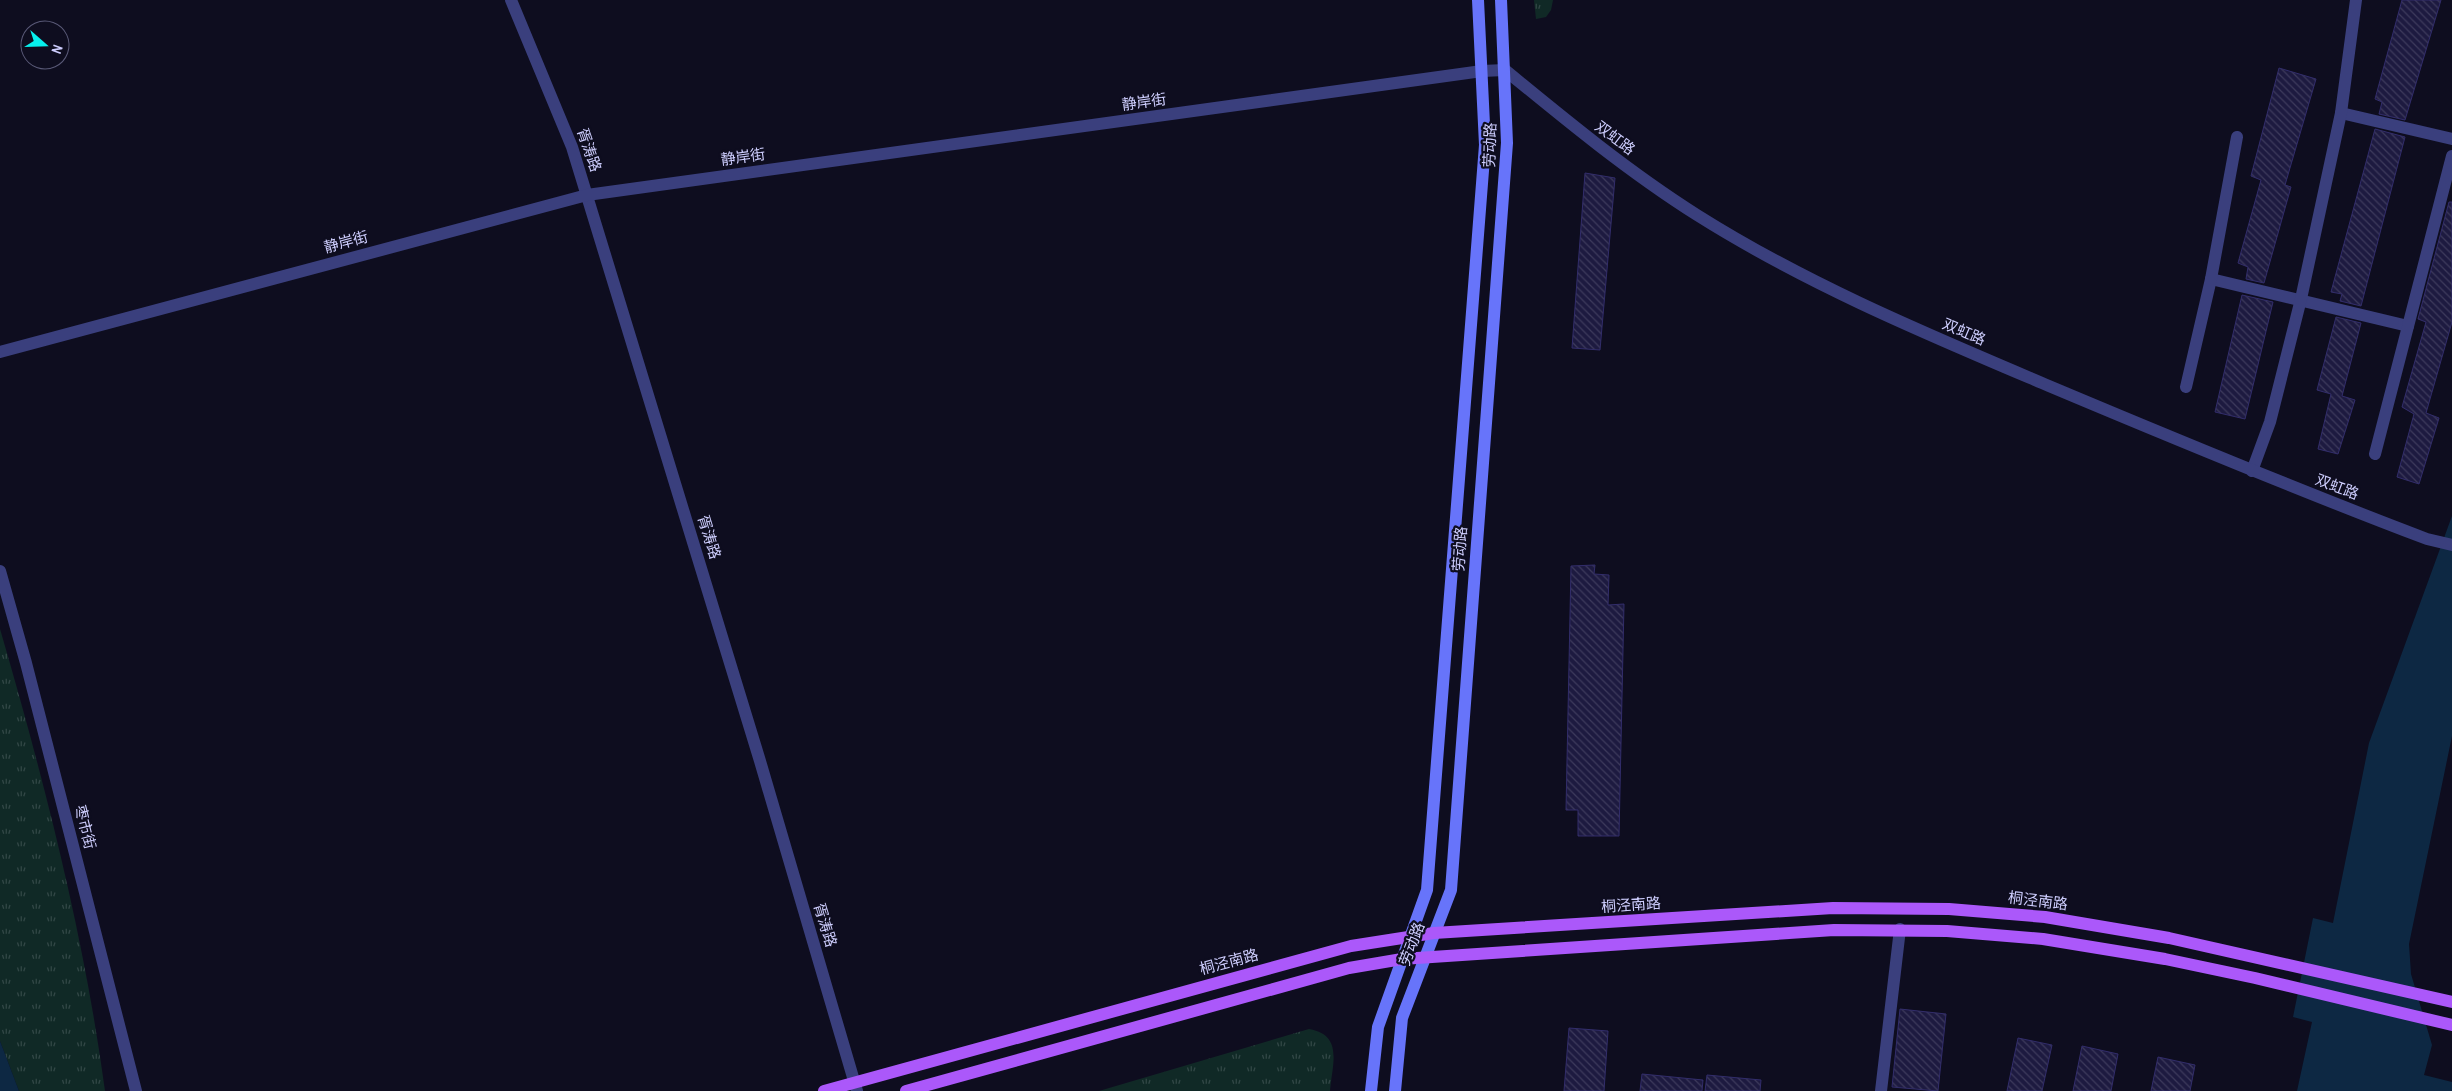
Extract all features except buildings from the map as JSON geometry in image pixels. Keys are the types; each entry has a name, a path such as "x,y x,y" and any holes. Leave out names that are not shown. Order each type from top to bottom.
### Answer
{"main road":[{"name":"劳动路","path":"1371,1091 1378,1026 1426,893 1428,880 1483,168 1485,130 1478,0"},
{"name":"劳动路","path":"1395,1091 1402,1018 1450,890 1506,171 1508,114 1502,0"},
{"name":"桐泾南路","path":"824,1091 856,1087 1344,947 1434,933 1833,908 1900,907 2045,917 2169,938 2260,957 2452,1002"},
{"path":"906,1091 1349,968 1425,956 1834,930 1900,929 2042,939 2255,978 2452,1025"}],"street":[{"name":"胥涛路","path":"510,0 572,148 587,195 856,1087"},
{"path":"2252,471 2270,422 2301,299 2341,112 2356,0"},
{"name":"静岸街","path":"0,352 587,195 1482,71 1505,70"},
{"name":"双虹路","path":"1505,70 1571,125 1626,167 1696,215 1772,260 1918,331 2252,471 2452,545"},
{"path":"2341,112 2452,140"},
{"path":"2186,386 2211,280 2237,137"},
{"path":"2375,454 2452,156"},
{"path":"2211,280 2301,299 2408,326"},
{"name":"枣市街","path":"0,571 26,663 136,1091"},
{"path":"1881,1091 1900,929"}],"green space":[{"path":"1534,0 1553,0 1551,10 1546,17 1536,19"},
{"path":"0,629 32,743 61,858 86,974 105,1091 19,1091 0,1041"},
{"path":"1309,1029 1320,1032 1332,1044 1333,1062 1330,1091 1099,1091"}],"water":[{"path":"2452,516 2452,736 2409,944 2411,974 2432,1045 2424,1075 2452,1082 2452,1091 2297,1091 2312,1022 2293,1017 2313,918 2333,923 2369,743"},
{"path":"0,1041 19,1091 0,1091"}]}
